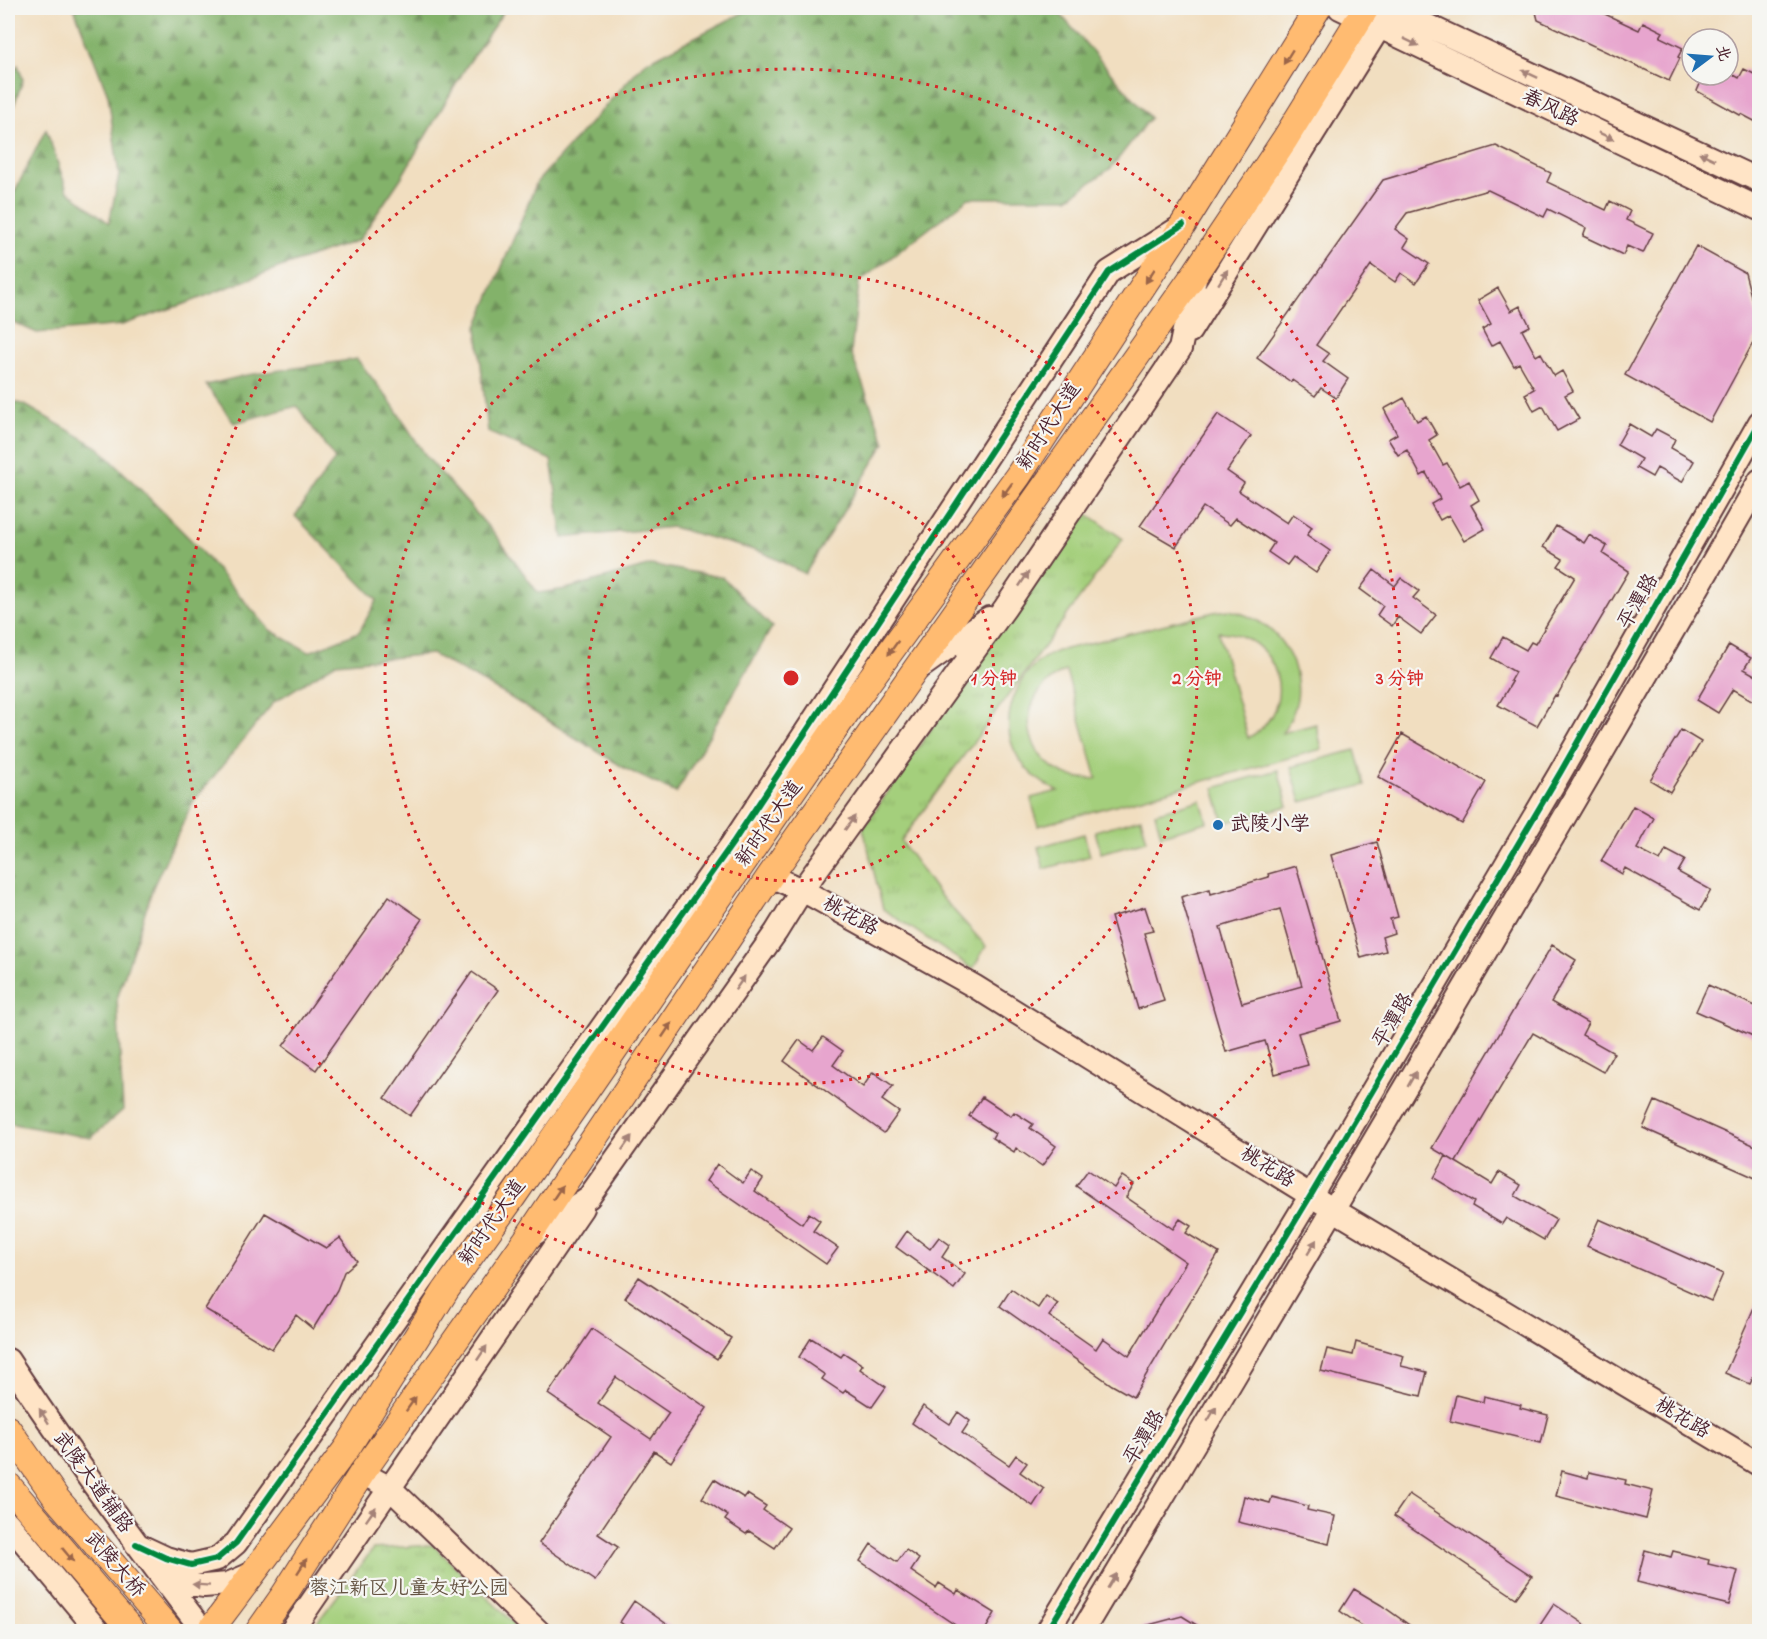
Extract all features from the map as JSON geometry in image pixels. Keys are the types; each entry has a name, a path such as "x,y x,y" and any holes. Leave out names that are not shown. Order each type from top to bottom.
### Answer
{"main road":[{"name":"新时代大道","path":"209,1632 347,1448 446,1290 512,1198 855,700 1018,476 1184,225 1318,8"},
{"name":"新时代大道","path":"258,1632 362,1473 526,1240 770,876 1197,272 1285,139 1374,12"},
{"name":"武陵大桥","path":"8,1429 57,1499 171,1632"},
{"name":"武陵大桥","path":"8,1485 133,1632"}],"street":[{"path":"1181,345 1374,12"},
{"name":"春风路","path":"1374,12 1760,181"},
{"name":"春风路","path":"1374,12 1760,209"},
{"path":"136,1544 166,1558 191,1565 217,1559 236,1544 732,844 1109,272 1184,225"},
{"path":"291,1632 589,1197 776,932 802,890 1005,608 1180,349 1197,272"},
{"name":"平潭路","path":"1047,1632 1311,1195 1560,774 1760,422"},
{"path":"1082,1632 1335,1210 1760,480"},
{"path":"917,669 1005,608"},
{"name":"桃花路","path":"770,876 802,890 974,986 1335,1210 1760,1466"},
{"path":"526,1240 589,1197"},
{"path":"446,1290 462,1225"},
{"name":"武陵大道辅路","path":"8,1359 58,1437 204,1632"},
{"path":"362,1473 390,1488 539,1632"},
{"path":"8,1523 94,1627"},
{"path":"151,1564 177,1582 204,1586 228,1584 254,1573"},
{"path":"276,1632 276,1623 284,1595"}],"green space":[{"path":"74,8 506,8 466,67 401,178 359,240 122,325 37,333 8,320 8,205 46,129 67,190 109,223 119,175 108,95"},
{"path":"752,8 1055,8 1150,118 1111,168 1068,198 969,198 859,282 851,353 885,443 805,574 764,553 672,527 563,538 551,460 488,432 477,327 537,182 644,63"},
{"path":"18,65 23,80 8,122 8,77"},
{"path":"357,359 390,401 426,456 498,538 538,593 566,589 651,565 722,577 772,627 676,793 626,769 508,696 432,654 336,663 274,702 193,802 153,887 117,999 123,1110 91,1138 8,1123 8,400 25,405 98,447 191,540 270,630 309,652 359,632 377,600 295,516 335,459 297,406 234,423 206,385 247,375"},
{"path":"1082,510 1123,539 901,841 938,893 986,946 973,969 883,909 863,828"},
{"path":"1229,610 1251,617 1269,629 1284,645 1294,666 1298,686 1295,708 1282,733 1316,724 1322,749 1038,826 1031,798 1058,791 1031,774 1022,763 1014,750 1009,723 1016,692 1028,672 1038,662 1058,651","holes":["1218,632 1239,635 1256,644 1269,658 1276,674 1278,691 1275,709 1265,725 1248,738","1066,671 1097,778 1074,777 1055,769 1041,756 1032,739 1029,720 1034,702 1045,685"]},
{"path":"1355,750 1365,785 1301,802 1291,767"},
{"path":"1278,770 1288,806 1224,823 1214,788"},
{"path":"1201,800 1207,822 1161,835 1155,813"},
{"path":"1141,818 1147,840 1101,853 1095,831"},
{"path":"1084,834 1090,856 1044,869 1038,847"},
{"name":"蓉江新区儿童友好公园","path":"433,1545 522,1631 310,1632 373,1549"}],"building":[{"path":"1535,8 1592,8 1639,30 1643,22 1663,32 1660,37 1680,47 1678,57 1680,58 1669,81 1538,20"},
{"path":"1744,69 1760,77 1760,124 1697,91 1699,87 1740,87 1740,76"},
{"path":"1496,146 1551,173 1547,182 1606,210 1610,201 1630,211 1626,220 1653,233 1643,253 1627,246 1623,255 1583,236 1586,228 1548,209 1544,217 1488,190 1407,213 1395,229 1409,239 1404,247 1429,264 1416,283 1401,273 1395,282 1371,265 1316,345 1329,354 1323,361 1348,379 1336,398 1321,388 1315,396 1257,358 1383,180"},
{"path":"1696,246 1745,273 1760,330 1710,422 1625,375"},
{"path":"1498,288 1511,311 1520,306 1530,326 1522,330 1536,356 1541,353 1554,376 1562,371 1573,391 1565,395 1579,419 1557,431 1543,406 1534,411 1525,394 1534,389 1519,363 1514,366 1500,341 1491,346 1482,329 1491,324 1478,300"},
{"path":"1404,398 1417,421 1426,416 1437,435 1429,440 1443,465 1447,463 1460,486 1469,481 1479,500 1471,505 1485,529 1464,541 1449,515 1440,520 1431,504 1440,499 1426,473 1421,476 1407,450 1398,455 1388,439 1397,434 1384,409"},
{"path":"1218,414 1251,436 1227,471 1244,483 1239,491 1287,523 1293,514 1312,527 1307,535 1330,551 1316,573 1293,557 1287,565 1268,552 1274,543 1236,518 1230,525 1203,507 1176,547 1140,526"},
{"path":"1629,424 1651,437 1656,429 1675,439 1671,448 1694,461 1682,482 1657,468 1652,477 1636,468 1641,459 1617,445"},
{"path":"1556,526 1584,543 1589,535 1607,546 1603,554 1629,571 1557,696 1555,695 1537,726 1498,705 1512,682 1510,681 1515,672 1491,658 1503,637 1526,650 1531,642 1535,644 1575,577 1558,566 1563,559 1543,547"},
{"path":"1374,570 1395,586 1401,578 1419,591 1413,598 1436,615 1421,634 1398,617 1392,626 1377,615 1383,606 1360,589"},
{"path":"1729,645 1751,658 1744,669 1760,678 1760,705 1733,689 1718,713 1697,700"},
{"path":"1681,730 1701,742 1670,792 1650,780"},
{"path":"1402,734 1486,782 1462,824 1378,777"},
{"path":"1633,806 1654,818 1637,849 1660,861 1666,850 1685,860 1678,872 1711,890 1700,910 1625,868 1622,874 1601,861"},
{"path":"1377,842 1398,917 1390,919 1394,933 1382,937 1386,951 1361,958 1331,855"},
{"path":"1296,866 1341,1021 1298,1033 1308,1065 1275,1074 1265,1041 1226,1052 1181,897 1210,889 1211,894 1269,877 1268,874","holes":["1280,909 1302,986 1242,1003 1220,927"]},
{"path":"389,896 422,919 316,1070 283,1046"},
{"path":"1145,907 1153,931 1144,933 1164,1001 1138,1009 1111,917"},
{"path":"1552,945 1576,960 1551,1002 1588,1023 1582,1035 1614,1053 1603,1072 1533,1033 1456,1162 1432,1148"},
{"path":"472,972 498,990 410,1116 385,1098"},
{"path":"1708,985 1760,1008 1760,1039 1696,1011"},
{"path":"823,1037 843,1051 833,1065 863,1087 873,1072 893,1086 882,1100 899,1112 884,1133 784,1061 799,1040 813,1050"},
{"path":"982,1097 1011,1116 1014,1112 1033,1124 1030,1128 1056,1146 1042,1166 1016,1148 1014,1152 992,1138 995,1133 969,1116"},
{"path":"1655,1101 1760,1148 1760,1180 1643,1128"},
{"path":"1446,1156 1492,1184 1499,1172 1521,1185 1515,1196 1556,1220 1544,1240 1506,1218 1502,1224 1472,1206 1474,1202 1434,1178"},
{"path":"717,1164 743,1183 751,1171 763,1179 755,1191 802,1224 809,1213 820,1221 813,1231 838,1248 826,1264 706,1181"},
{"path":"1088,1170 1114,1188 1122,1176 1134,1184 1126,1197 1173,1229 1180,1219 1191,1226 1186,1233 1219,1253 1133,1397 1112,1385 1000,1306 1011,1289 1038,1308 1046,1296 1058,1304 1049,1316 1096,1349 1103,1338 1129,1356 1186,1262 1076,1186"},
{"path":"265,1213 326,1248 340,1238 357,1261 344,1272 337,1290 313,1329 296,1315 272,1349 205,1309"},
{"path":"1599,1219 1723,1274 1711,1301 1587,1246"},
{"path":"907,1231 930,1249 939,1237 950,1245 942,1257 965,1274 954,1289 896,1247"},
{"path":"639,1277 731,1338 717,1359 625,1298"},
{"path":"1760,1294 1760,1363 1750,1384 1725,1373"},
{"path":"592,1329 707,1408 671,1462 654,1451 598,1534 618,1547 595,1581 539,1543 611,1437 548,1394","holes":["616,1377 669,1413 651,1439 598,1403"]},
{"path":"811,1338 841,1357 844,1353 863,1365 860,1369 886,1387 872,1407 846,1390 843,1393 822,1379 825,1375 799,1357"},
{"path":"1356,1342 1404,1356 1401,1366 1427,1372 1421,1396 1321,1371 1327,1349 1353,1355"},
{"path":"1456,1395 1483,1402 1484,1396 1521,1405 1520,1408 1548,1415 1541,1443 1450,1421"},
{"path":"923,1406 950,1424 958,1412 970,1421 962,1433 1009,1465 1016,1455 1027,1463 1020,1472 1044,1489 1033,1506 912,1423"},
{"path":"1562,1471 1588,1478 1589,1472 1626,1480 1625,1484 1653,1491 1646,1519 1556,1496"},
{"path":"714,1479 744,1498 747,1494 766,1506 763,1510 789,1528 775,1548 749,1531 746,1534 725,1520 728,1516 702,1498"},
{"path":"1409,1494 1532,1576 1516,1598 1394,1516"},
{"path":"1244,1496 1270,1503 1272,1497 1308,1506 1307,1510 1335,1516 1329,1544 1238,1522"},
{"path":"871,1544 897,1562 906,1550 919,1559 911,1571 936,1588 939,1583 956,1594 958,1590 995,1613 984,1632 951,1632 955,1625 860,1561"},
{"path":"1645,1550 1671,1557 1673,1551 1709,1560 1708,1564 1738,1571 1729,1605 1637,1582"},
{"path":"1354,1589 1419,1632 1370,1632 1340,1611"},
{"path":"634,1601 678,1632 633,1632 620,1622"},
{"path":"1554,1604 1596,1632 1549,1632 1540,1625"},
{"path":"1182,1616 1208,1632 1142,1632 1141,1627"}],"cycle path":[{"path":"136,1544 166,1558 191,1565 217,1559 236,1543 732,844 1109,272 1183,225"},
{"path":"1047,1632 1311,1195 1560,773 1760,422"}],"place":[{"name":"武陵小学","path":"1218,825"}]}
